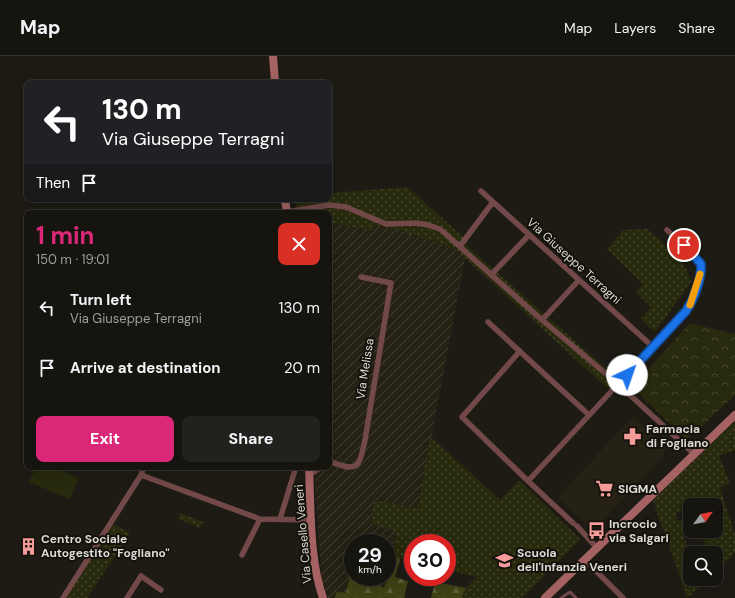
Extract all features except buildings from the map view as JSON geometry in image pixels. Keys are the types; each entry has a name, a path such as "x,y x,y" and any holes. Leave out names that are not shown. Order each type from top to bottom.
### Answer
{"street":[{"path":"273,56 275,80"},
{"name":"Via Giuseppe Terragni","path":"481,191 652,347"},
{"path":"460,246 493,202"},
{"path":"300,210 321,205 346,207 386,224 428,225 440,229 542,320 618,384 694,454"},
{"path":"528,481 686,311 692,302 701,268 697,258 667,230"},
{"path":"492,275 529,234"},
{"name":"Via Melissa","path":"332,462 354,467 361,462 391,283 361,277"},
{"path":"542,320 579,280"},
{"path":"488,322 589,415"},
{"path":"520,351 462,417 598,548"},
{"path":"549,597 585,560 735,415"},
{"name":"Via Melissa","path":"332,465 336,464"},
{"path":"63,598 142,475 143,470"},
{"path":"280,520 295,470"},
{"name":"Via Casello Veneri","path":"309,471 316,566 323,598"},
{"path":"142,475 260,519 312,520"},
{"path":"242,555 260,519"},
{"path":"585,560 623,598"},
{"path":"127,598 141,576 161,590"}],"lane":[{"path":"561,598 570,592 576,598"}],"shaded area":[{"path":"332,223 373,231 375,225 407,232 406,234 436,241 455,249 465,258 418,509 374,500 396,531 396,534 344,534 344,586 348,586 346,593 336,592 335,598 328,598 322,585 314,470 332,470"},
{"path":"633,416 665,446 664,456 593,530 558,497"},
{"path":"377,586 385,586 384,589"}],"green space":[{"path":"407,187 468,241 465,244 617,378 608,389 455,249 436,241 406,234 406,232 375,225 373,231 332,223 332,210 297,210 295,202 332,202 332,193"},
{"path":"647,229 679,258 688,273 691,282 655,332 640,319 651,307 636,292 643,284 607,249 623,230"},
{"path":"690,323 735,334 735,395 697,431 686,439 632,387"},
{"path":"735,422 735,450 719,456 730,483 720,487 735,535 735,553 723,564 723,546 705,546 703,539 699,540 698,538 723,538 723,498 683,498 683,504 680,505 682,511 676,513 678,521 683,520 683,538 684,538 687,546 683,546 683,586 700,586 687,598 653,500"},
{"path":"430,436 500,500 519,480 580,539 522,598 461,598 466,588 476,577 456,572 456,534 404,534 404,560 396,558 396,531 372,524 374,500 418,509"},
{"path":"35,470 61,470 79,478 70,499 29,482"},
{"path":"180,513 203,522 200,528 178,519"},
{"path":"111,523 130,533 87,598 63,598"},
{"path":"396,558 400,559 396,573"},
{"path":"396,577 404,580 404,586 407,586 404,598 335,598 336,592 346,593 348,586 379,586 384,588 385,586 396,586"},
{"path":"434,586 456,586 466,588 461,598 431,598"}],"slow traffic":[{"path":"690,305 700,274"}],"place":[{"name":"Farmacia di Fogliano","path":"633,436"},
{"name":"SIGMA","path":"605,489"},
{"name":"Incrocio via Salgari","path":"596,531"},
{"name":"Centro Sociale Autogestito \"Fogliano\"","path":"28,546"},
{"name":"Scuola dell'infanzia Veneri","path":"504,560"}],"route":[{"path":"627,375 686,311 692,302 700,274 701,264 693,253 684,245"}]}
